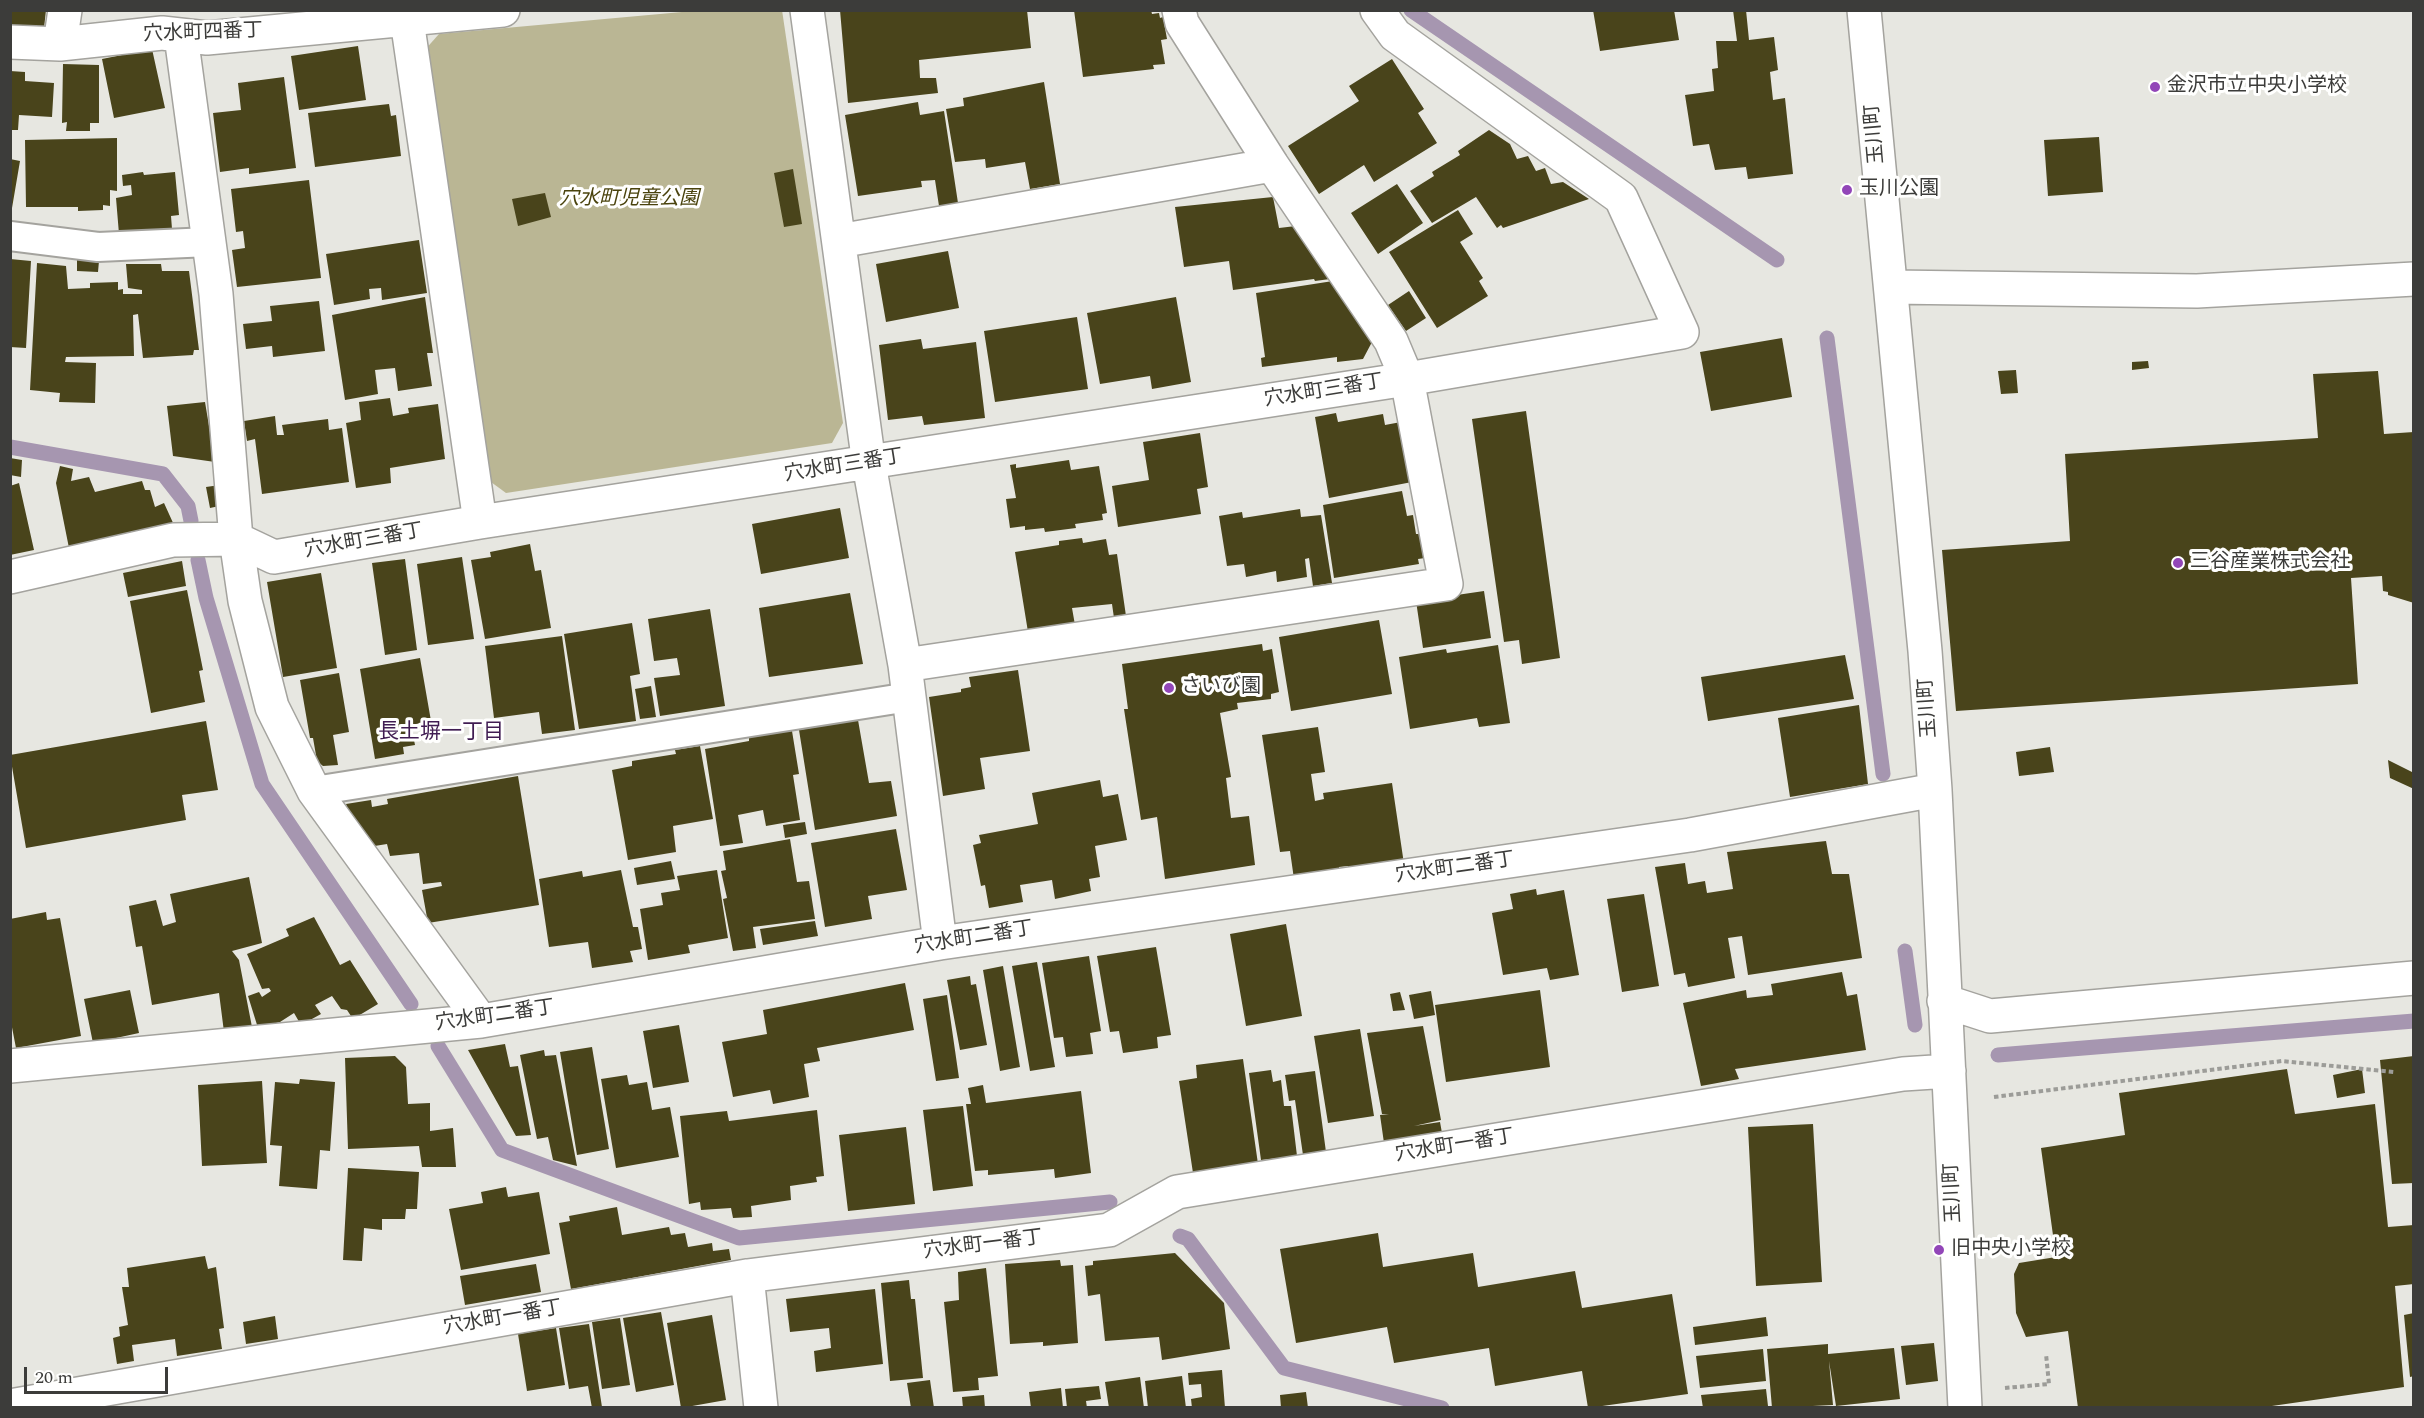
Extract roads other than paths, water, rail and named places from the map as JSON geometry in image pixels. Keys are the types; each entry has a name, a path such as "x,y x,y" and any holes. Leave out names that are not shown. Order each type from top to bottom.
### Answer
{"street":[{"path":"60,44 65,10"},
{"name":"穴水町四番丁","path":"10,42 60,44 162,33 207,38 503,10"},
{"path":"807,10 869,464 905,665 940,943"},
{"path":"905,665 1446,584 1407,379 1391,341 1272,165 1182,22 1179,10"},
{"name":"穴水町三番丁","path":"10,577 173,540 236,539 274,557 480,522 869,464 1407,379 1682,332 1621,198 1395,35 1377,10"},
{"name":"玉川町","path":"1864,10 1925,651 1935,790 1965,1407"},
{"path":"407,20 480,522"},
{"path":"181,36 209,242 236,539 245,601 272,707 314,791 481,1021"},
{"path":"839,241 1272,165"},
{"path":"1891,287 2197,291 2414,279"},
{"name":"穴水町二番丁","path":"10,1066 481,1021 940,943 1678,837 1935,790"},
{"path":"1944,1001 1989,1016 2414,978"},
{"name":"穴水町一番丁","path":"10,1406 747,1276 1109,1230 1177,1192 1904,1074 1949,1071"},
{"path":"747,1276 761,1407"}],"lane":[{"path":"10,236 98,247 209,242"},
{"path":"314,791 909,697"}],"waterway":[{"path":"1411,10 1777,260"},
{"path":"1827,338 1883,774"},
{"path":"10,447 163,474 188,506 191,521"},
{"path":"198,560 206,598 262,784 411,1004"},
{"path":"1905,951 1915,1025"},
{"path":"1998,1055 2414,1021"},
{"path":"438,1046 502,1150 739,1238 1110,1202"},
{"path":"1180,1236 1188,1239 1284,1368 1442,1408"}],"place":[{"name":"金沢市立中央小学校","path":"2155,87"},
{"name":"玉川公園","path":"1847,190"},
{"name":"三谷産業株式会社","path":"2178,563"},
{"name":"さいび園","path":"1169,688"},
{"name":"旧中央小学校","path":"1939,1250"}],"district":[{"name":"長土塀一丁目","path":"441,734"}],"park label":[{"name":"穴水町児童公園","path":"629,200"}]}
